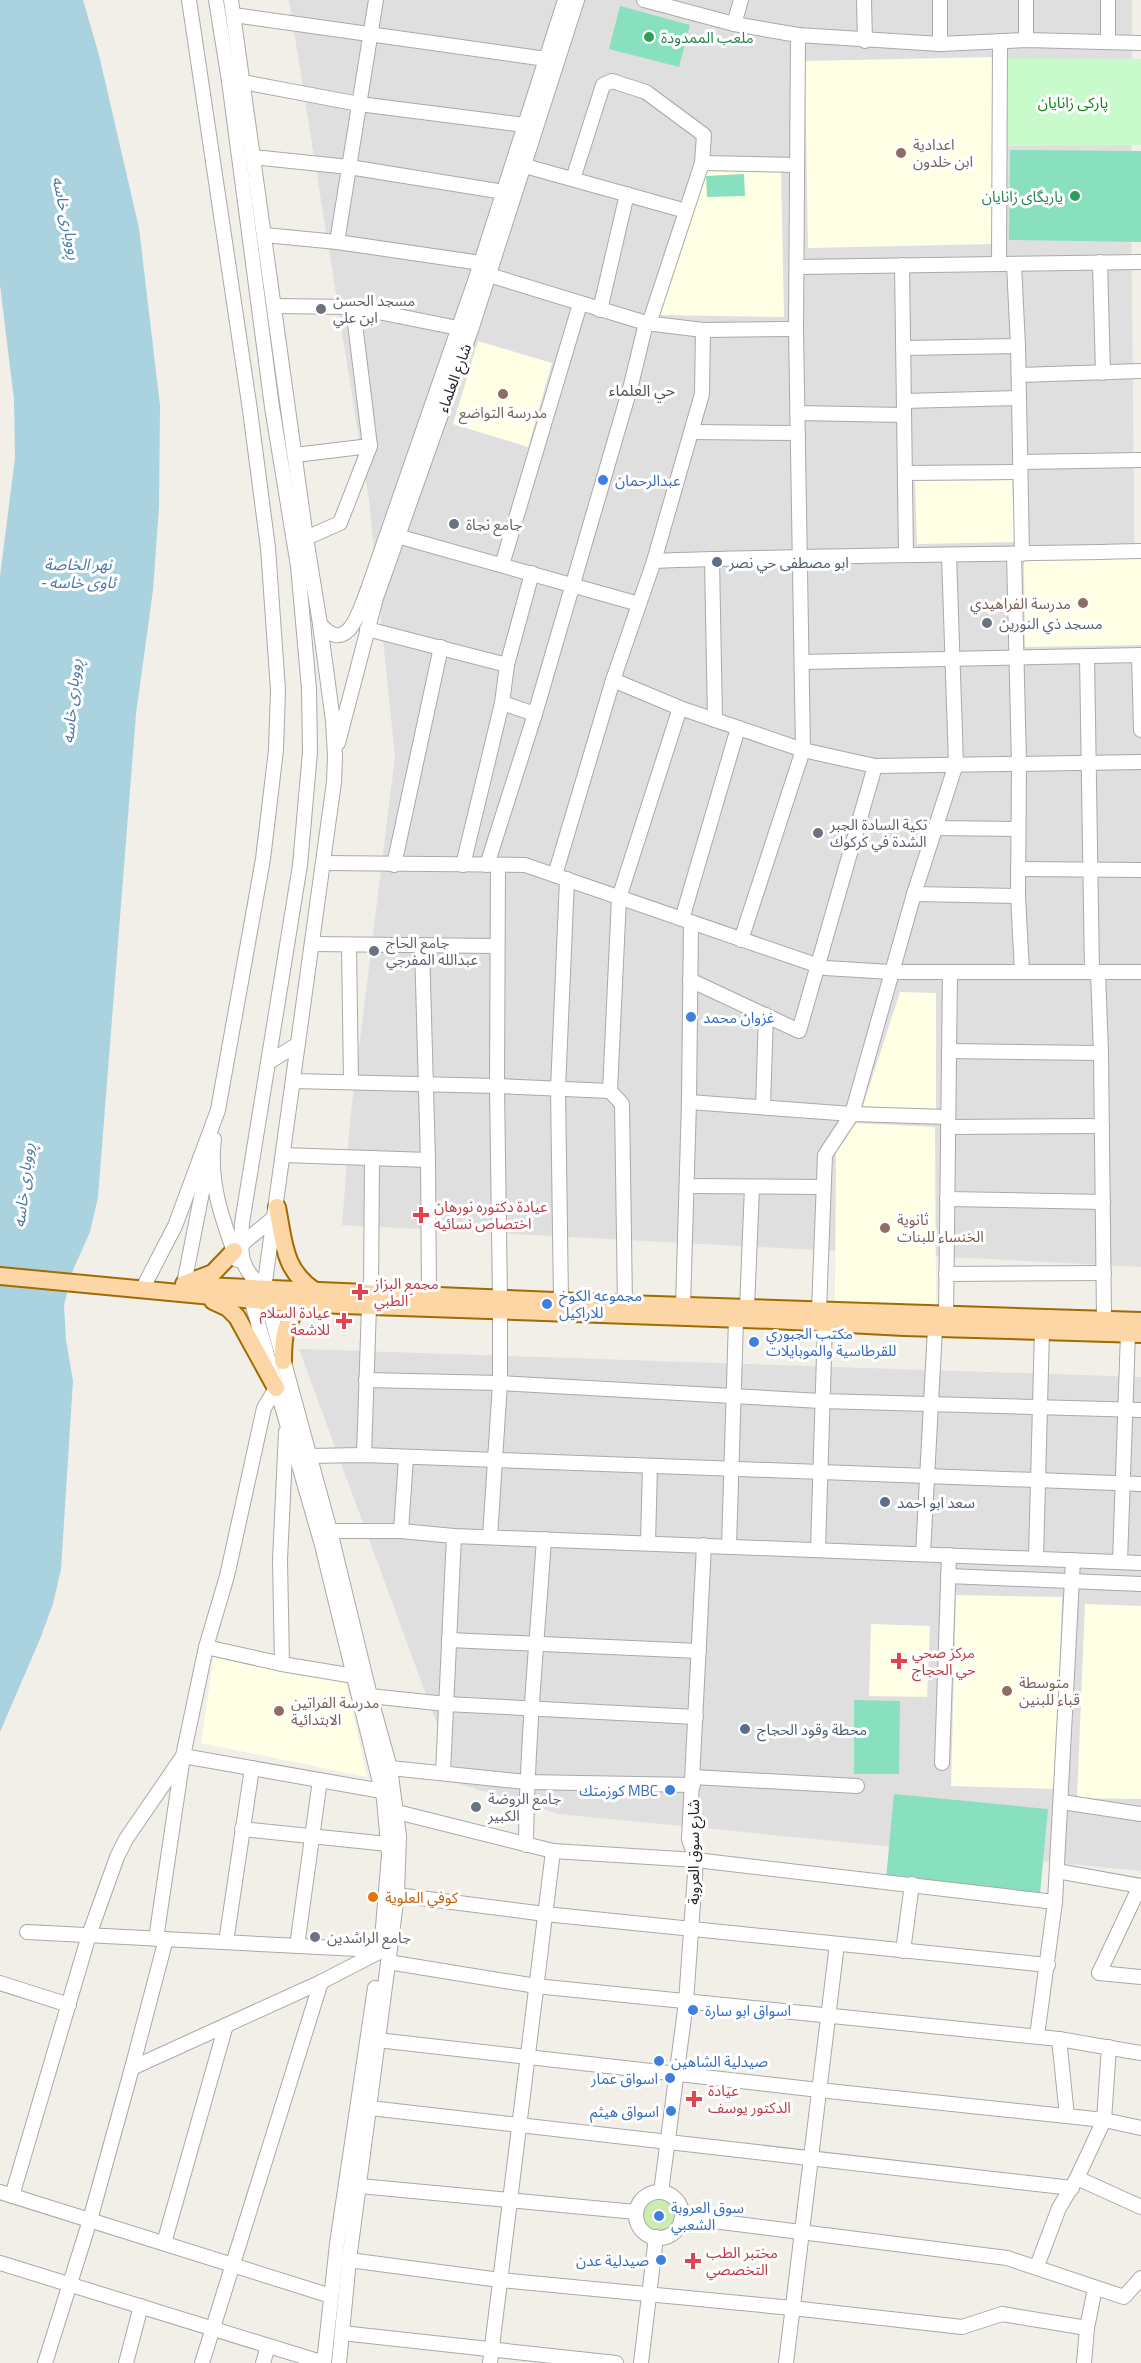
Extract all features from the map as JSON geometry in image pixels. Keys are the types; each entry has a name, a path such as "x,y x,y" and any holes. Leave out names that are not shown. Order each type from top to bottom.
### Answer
{"main road":[{"path":"276,1212 290,1266 297,1278 315,1291"},
{"path":"184,1284 213,1273 236,1248"},
{"path":"0,1270 201,1297 222,1304 237,1317 276,1388"},
{"path":"0,1276 184,1284 303,1304 429,1294 500,1305 561,1300 683,1306 741,1314"},
{"path":"201,1297 315,1291 370,1299 822,1317 941,1321 1104,1319 1141,1321"},
{"path":"283,1361 285,1327 292,1315 303,1304"},
{"path":"941,1321 1042,1330 1135,1334"}],"street":[{"path":"184,1284 263,859 276,750 278,690 276,633 268,548 250,410 189,0"},
{"path":"216,0 272,407 305,565 320,624 335,756 334,783 276,1212 258,1295 276,1388 322,1545 382,1791 388,1844 384,1956 377,2040 360,2186 348,2221 349,2260 339,2363"},
{"path":"231,0 306,538 310,752 300,865 269,1062 236,1248"},
{"path":"337,242 376,0"},
{"name":"شارع العلماء","path":"320,624 335,636 345,633 354,622 368,589 481,263 565,0"},
{"name":"شارع العلماء","path":"335,756 367,629 489,275 577,0"},
{"path":"644,0 734,24 798,35 865,41 940,44 1026,40 1141,42"},
{"path":"734,24 741,0"},
{"path":"864,0 865,41"},
{"path":"940,0 940,44"},
{"path":"1026,0 1026,40"},
{"path":"1108,0 1108,41"},
{"path":"234,15 546,59"},
{"path":"741,940 803,750 796,329 798,35"},
{"path":"223,41 238,39"},
{"path":"999,264 1000,41"},
{"path":"490,1537 500,1383 497,946 492,865 647,324 702,162 704,135 646,92 612,81 603,85 573,179"},
{"path":"243,82 359,104 525,125"},
{"path":"253,157 349,167 504,192"},
{"path":"702,162 797,165"},
{"path":"525,166 686,211"},
{"path":"600,310 627,194"},
{"path":"265,235 337,242 481,263"},
{"path":"1100,262 1103,373"},
{"path":"797,267 1141,262"},
{"path":"1014,264 1019,375 1018,896 1022,972"},
{"path":"902,265 906,555"},
{"path":"489,275 647,324 703,330 796,329"},
{"path":"502,565 580,304"},
{"path":"275,306 353,307 458,328"},
{"path":"306,538 340,523 370,446 353,307"},
{"path":"561,1300 558,1089 561,877 613,680 654,561 702,394 703,330"},
{"path":"903,348 1018,346"},
{"path":"1019,375 1141,371"},
{"path":"797,413 904,408 1019,398"},
{"path":"250,410 272,407"},
{"path":"691,432 798,433"},
{"path":"295,455 370,446"},
{"path":"905,473 1141,460"},
{"path":"398,536 639,604"},
{"path":"654,561 800,556 1141,551"},
{"path":"818,1550 825,1155 852,1113 914,894 956,764 949,555"},
{"path":"712,559 715,720"},
{"path":"463,865 502,703 507,665 532,573"},
{"path":"367,629 507,665"},
{"path":"394,865 441,647"},
{"path":"802,662 1140,655 1141,730"},
{"path":"1087,656 1091,869 1101,1053 1104,1319"},
{"path":"613,680 680,708 803,750 875,766 1141,762"},
{"path":"502,703 535,714"},
{"path":"610,1091 619,897 680,708"},
{"path":"683,1306 690,980 686,921 738,728"},
{"path":"690,980 799,1031 875,766"},
{"path":"935,828 1018,829"},
{"path":"323,864 525,865 818,966 891,972 1141,972"},
{"path":"1018,869 1141,870"},
{"path":"914,894 1018,896"},
{"path":"312,944 497,946"},
{"path":"350,945 351,1082"},
{"path":"422,946 429,1294"},
{"path":"923,1554 932,1403 946,1274 950,972"},
{"path":"763,1106 766,1015"},
{"path":"269,1062 298,1044"},
{"path":"949,1051 1101,1053"},
{"path":"293,1081 610,1091 622,1104 625,1304"},
{"path":"689,1102 948,1122 1102,1126"},
{"path":"0,2263 324,2363 331,2295 348,2221 384,1956 397,1895 400,1859 397,1812 390,1767 370,1696 330,1531 283,1361 258,1295 221,1213 214,1184 212,1149 218,1110"},
{"path":"146,1282 175,1226 218,1110"},
{"path":"284,1155 428,1160"},
{"path":"364,1455 372,1158"},
{"path":"687,1186 823,1187"},
{"path":"729,1546 734,1396 752,1187"},
{"path":"947,1199 1103,1203"},
{"path":"236,1248 276,1212"},
{"path":"946,1274 1104,1273"},
{"path":"1036,1558 1042,1330"},
{"path":"1120,1562 1123,1483 1134,1410 1135,1334"},
{"path":"366,1380 500,1383 821,1401 1134,1410"},
{"path":"45,2363 90,2220 132,2068 161,1939 183,1756 206,1647 227,1576 264,1408 276,1388"},
{"path":"282,1664 280,1560 286,1420"},
{"path":"308,1456 364,1455 1141,1484"},
{"path":"401,1531 406,1458"},
{"path":"648,1543 650,1466"},
{"path":"330,1531 401,1531 454,1536 1141,1563"},
{"path":"443,1773 454,1536"},
{"path":"526,1845 526,1782 544,1539"},
{"name":"شارع سوق العروبة","path":"661,2192 686,2002 692,1927 696,1860 689,1839 704,1545"},
{"path":"942,1763 949,1555"},
{"path":"1037,2036 1055,1902 1073,1560"},
{"path":"948,1576 1141,1584"},
{"path":"449,1640 699,1651"},
{"path":"206,1647 282,1664 354,1676"},
{"path":"370,1696 446,1704 696,1717"},
{"path":"183,1756 382,1791"},
{"path":"183,1756 121,1848 89,1935 69,2005 6,2194 331,2295"},
{"path":"390,1767 526,1782 693,1781 857,1786"},
{"path":"226,1942 252,1768"},
{"path":"297,1946 314,1837 320,1780"},
{"path":"1062,1802 1141,1814"},
{"path":"397,1812 553,1851 696,1860 1055,1902"},
{"path":"242,1829 388,1844"},
{"path":"490,2356 553,1851"},
{"path":"1057,1871 1140,1886 1099,1973 1141,1977"},
{"path":"903,1951 912,1884"},
{"path":"397,1895 545,1914 692,1927 1048,1965"},
{"path":"27,1932 297,1946 384,1956 536,1986 1037,2036 1141,2053"},
{"path":"786,2363 837,1944"},
{"path":"132,2068 321,1982 384,1956"},
{"path":"202,2363 321,1982"},
{"path":"0,1983 69,2005"},
{"path":"164,2243 226,2025"},
{"path":"1059,2039 1066,2116"},
{"path":"377,2040 1104,2120 1141,2128"},
{"path":"1037,2266 1059,2208 1075,2183 1104,2120 1109,2047"},
{"path":"370,2108 667,2142 1075,2183 1141,2207"},
{"path":"360,2186 636,2212"},
{"path":"661,2192 674,2197 681,2209 682,2217 676,2230 656,2237 639,2226 636,2212 642,2199 661,2192"},
{"path":"682,2217 1007,2258 1037,2266 1125,2297 1141,2278"},
{"path":"641,2363 656,2237"},
{"path":"349,2260 500,2280 963,2327 1002,2314 1087,2328"},
{"path":"1084,2363 1087,2328 1095,2288"},
{"path":"126,2363 141,2306"},
{"path":"342,2333 490,2356 616,2363"},
{"path":"263,2363 268,2346"}],"shaded area":[{"path":"289,0 1132,0 1131,197 1135,606 1141,643 1141,1267 342,1225 350,1121 395,757 369,501"},
{"name":"اعدادية ابن خلدون","path":"995,57 995,244 808,248 805,61"},
{"path":"703,170 781,172 784,317 660,315"},
{"name":"مدرسة التواضع","path":"478,341 552,363 528,447 453,424"},
{"path":"1012,480 1015,542 917,544 915,481"},
{"name":"مدرسة الفراهيدي","path":"1141,557 1141,645 1025,647 1024,561"},
{"path":"900,992 936,993 936,1111 863,1106"},
{"name":"ثانوية الخنساء للبنات","path":"852,1123 935,1127 936,1310 835,1306 836,1151"},
{"path":"299,1349 1141,1377 1141,1871 559,1814 459,1784"},
{"name":"متوسطة قباء للبنين","path":"956,1595 1062,1597 1056,1789 951,1786"},
{"path":"1085,1604 1141,1606 1141,1799 1077,1798"},
{"name":"مركز صحي حي الحجاج","path":"871,1624 930,1626 927,1697 869,1696"},
{"name":"مدرسة الفراتين الابتدائية","path":"214,1654 345,1679 367,1777 201,1743"}],"green space":[{"name":"ملعب الممدودة","path":"620,6 690,25 679,67 609,49"},
{"name":"پارکی زانایان","path":"1006,58 1141,59 1141,145 1006,146"},
{"name":"یاریگای زانایان","path":"1010,150 1141,151 1141,242 1009,240"},
{"path":"744,174 745,196 707,197 706,176"},
{"path":"854,1700 900,1701 899,1774 854,1774"},
{"path":"894,1794 1048,1809 1040,1894 886,1879"},
{"path":"659,2199 671,2203 675,2215 671,2227 659,2231 647,2227 643,2215 647,2203"}],"water":[{"name":"نهر الخاصة - ئاوی خاسە","path":"0,0 83,0 99,55 139,228 160,405 159,507 153,590 136,714 98,1197 90,1232 73,1270 64,1305 66,1340 73,1381 61,1569 53,1604 40,1639 0,1732 0,576 15,458 14,400 0,285"}],"place":[{"name":"ملعب الممدودة","path":"649,37"},
{"name":"اعدادية ابن خلدون","path":"901,153"},
{"name":"یاریگای زانایان","path":"1075,196"},
{"name":"مسجد الحسن ابن علي","path":"321,309"},
{"name":"مدرسة التواضع","path":"503,394"},
{"name":"عبدالرحمان","path":"603,480"},
{"name":"جامع نجاة","path":"454,524"},
{"name":"ابو مصطفى حي نصر","path":"717,562"},
{"name":"مدرسة الفراهيدي","path":"1083,603"},
{"name":"مسجد ذي النورين","path":"987,623"},
{"name":"تكية السادة الجبر الشدة في كركوك","path":"818,833"},
{"name":"جامع الحاج عبدالله المفرجي","path":"374,951"},
{"name":"غزوان محمد","path":"691,1017"},
{"name":"عيادة دكتوره نورهان اختصاص نسائيه","path":"421,1215"},
{"name":"ثانوية الخنساء للبنات","path":"885,1228"},
{"name":"مجمع البزاز الطبي","path":"360,1292"},
{"name":"مجموعه الكوخ للاراكيل","path":"547,1304"},
{"name":"عيادة السلام للاشعة","path":"344,1321"},
{"name":"مكتب الجبوري للقرطاسية والموبايلات","path":"754,1342"},
{"name":"سعد ابو احمد","path":"885,1502"},
{"name":"مركز صحي حي الحجاج","path":"899,1661"},
{"name":"متوسطة قباء للبنين","path":"1007,1691"},
{"name":"مدرسة الفراتين الابتدائية","path":"279,1711"},
{"name":"محطة وقود الحجاج","path":"745,1729"},
{"name":"كوزمتك MBC","path":"670,1790"},
{"name":"جامع الروضة الكبير","path":"476,1807"},
{"name":"كوفي العلوية","path":"373,1897"},
{"name":"جامع الراشدين","path":"315,1937"},
{"name":"اسواق ابو سارة","path":"693,2010"},
{"name":"صيدلية الشاهين","path":"659,2061"},
{"name":"اسواق عمار","path":"670,2078"},
{"name":"عيادة الدكتور يوسف","path":"694,2099"},
{"name":"اسواق هيثم","path":"671,2111"},
{"name":"سوق العروبة الشعبي","path":"659,2216"},
{"name":"صيدلية عدن","path":"661,2260"},
{"name":"مختبر الطب التخصصي","path":"693,2261"}],"district":[{"name":"حي العلماء","path":"642,390"}],"water label":[{"name":"ڕووباری خاسە","path":"67,218"},
{"name":"ڕووباری خاسە","path":"71,701"},
{"name":"ڕووباری خاسە","path":"23,1185"}]}
